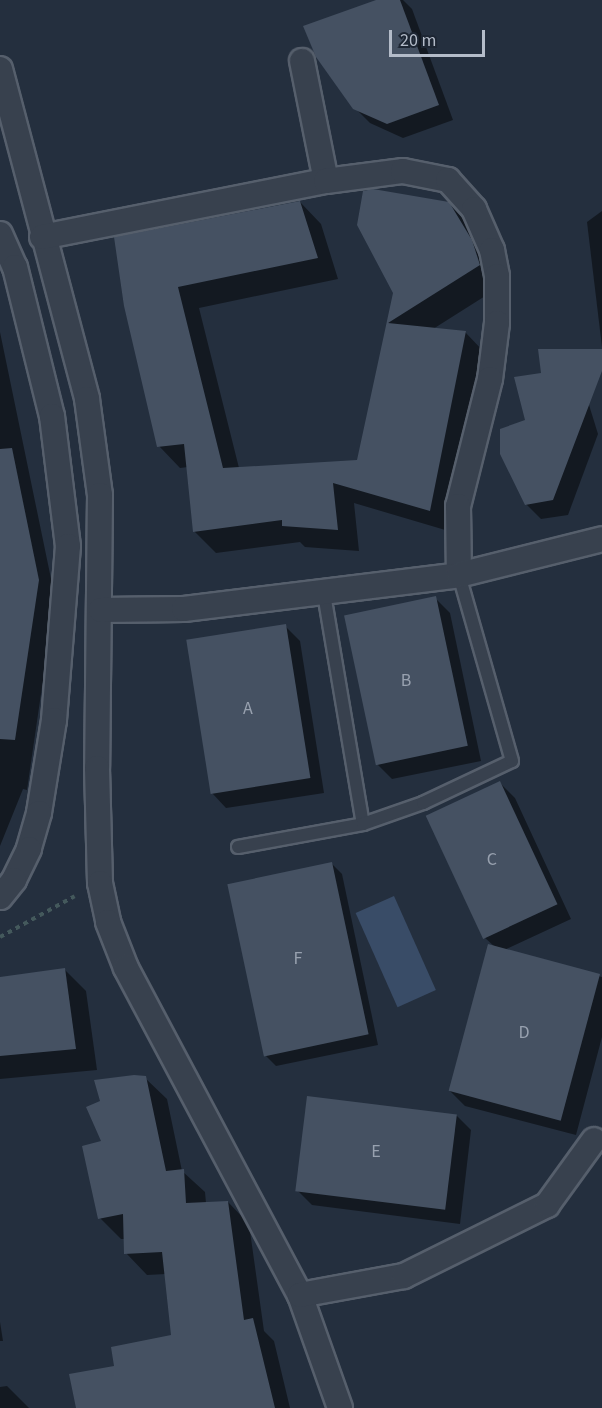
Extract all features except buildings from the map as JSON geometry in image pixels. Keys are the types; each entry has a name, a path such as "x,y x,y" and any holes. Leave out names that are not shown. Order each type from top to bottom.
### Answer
{"street":[{"path":"302,61 326,181"},
{"path":"0,69 42,237 87,399 100,495 101,610 97,768 100,883 108,922 126,968 300,1295 340,1408"},
{"path":"42,237 326,181 403,171 448,180 474,209 492,250 497,323 490,378 458,506 459,575"},
{"path":"0,234 15,267 52,416 68,546 54,720 39,813 29,849 14,880 0,897"},
{"path":"101,610 184,609 324,594 459,575 602,539"},
{"path":"300,1295 404,1276 547,1205 594,1140"}],"lane":[{"path":"238,847 363,824 423,802 512,761 459,575"},
{"path":"324,594 363,824"}],"path":[{"path":"0,937 100,883"}],"water":[{"path":"394,896 436,990 398,1007 356,913"}]}
